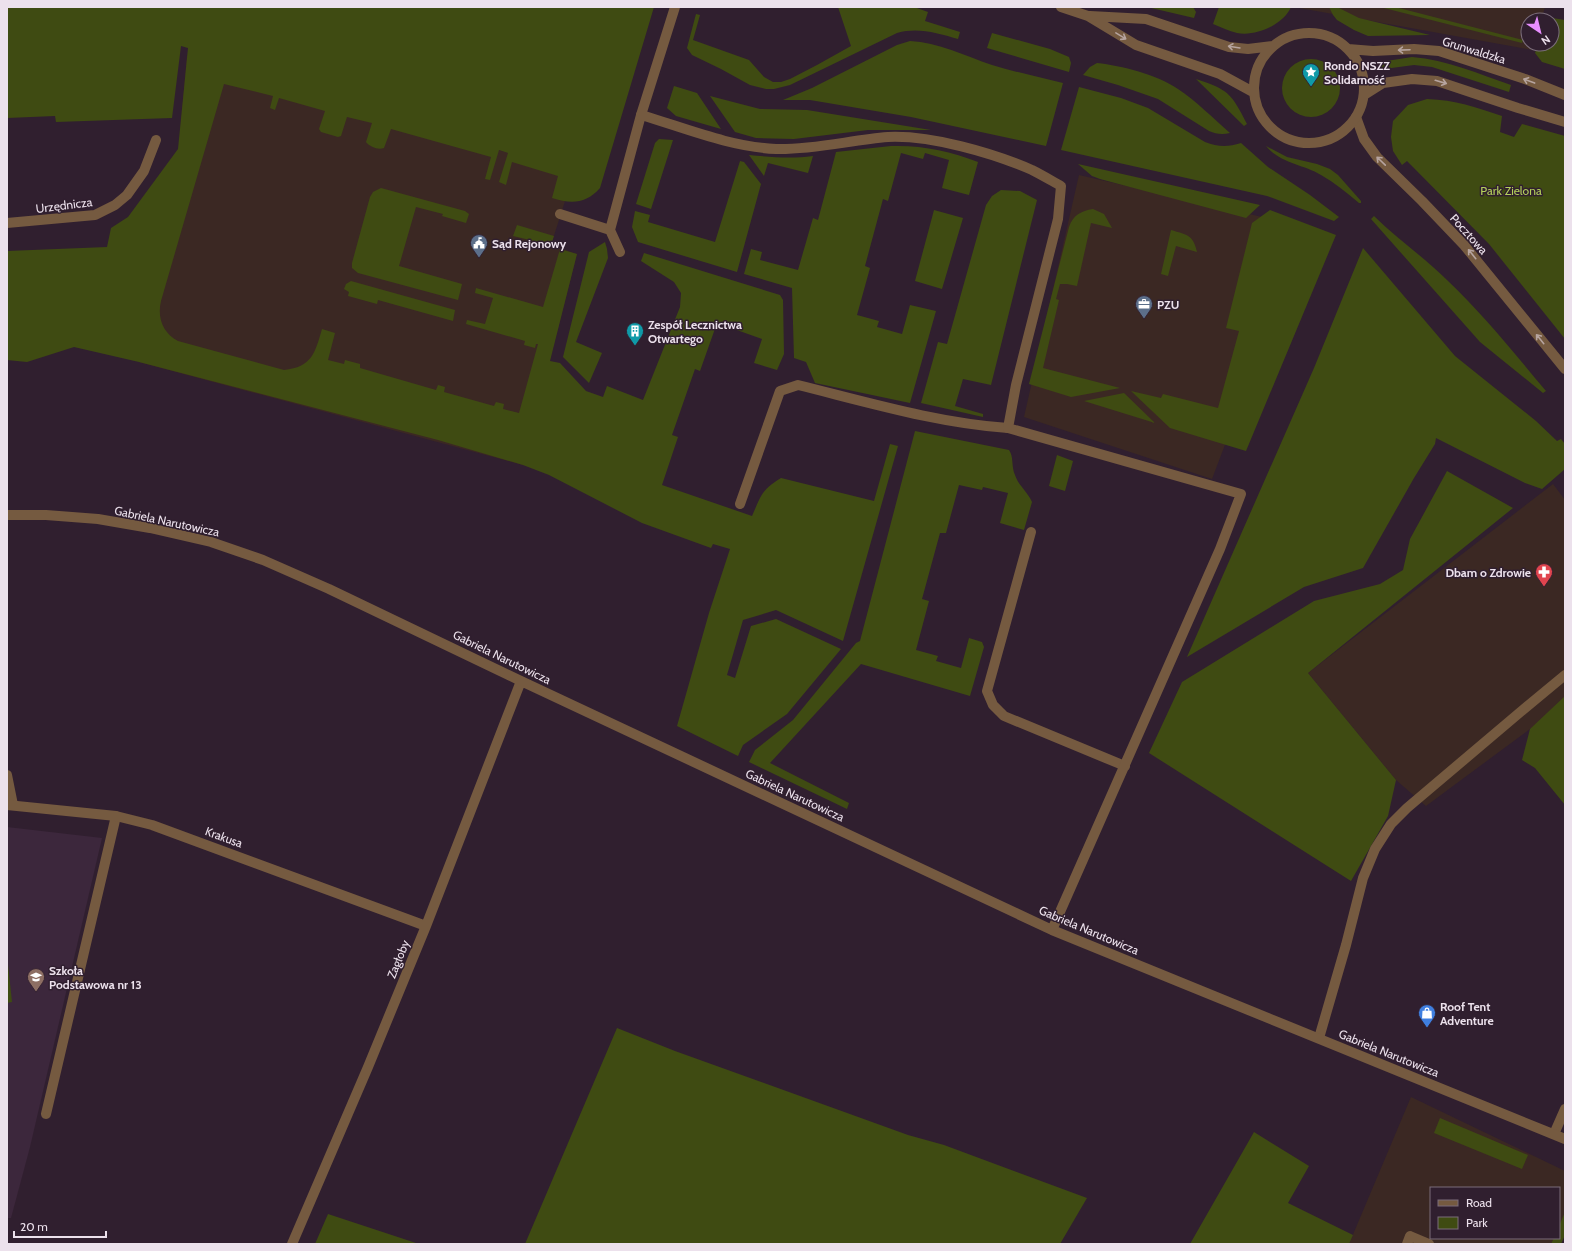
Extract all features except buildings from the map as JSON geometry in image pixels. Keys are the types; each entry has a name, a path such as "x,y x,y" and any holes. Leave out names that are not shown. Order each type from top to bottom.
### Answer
{"street":[{"path":"620,252 610,230 641,115 675,7"},
{"path":"1061,7 1088,16 1136,45 1220,74 1253,92"},
{"path":"1088,16 1146,19 1229,47 1248,49 1273,46"},
{"path":"1308,33 1323,34 1336,40 1348,49 1361,70 1364,95 1356,117 1341,133 1320,142 1299,143 1279,135 1264,121 1258,111 1253,92 1258,67 1273,46 1289,36 1308,33"},
{"name":"Grunwaldzka","path":"1348,49 1373,51 1414,49 1439,51 1565,95"},
{"path":"1364,95 1383,83 1412,79 1437,81 1565,122"},
{"path":"641,115 711,137 752,146 777,149 798,148 889,137 933,140 988,154 1032,170 1061,186 1058,218 1016,385 1008,428"},
{"name":"Pocztowa","path":"1356,117 1364,139 1376,157 1422,201 1464,245 1565,369"},
{"name":"Urzędnicza","path":"7,223 95,215 115,206 127,194 144,172 156,140"},
{"path":"560,214 610,230"},
{"path":"740,504 780,391 798,385 913,414 987,427 1008,428 1241,494 1220,549 1052,930"},
{"name":"Gabriela Narutowicza","path":"7,515 46,515 98,519 150,528 211,542 263,560 329,589 521,682 1052,930 1565,1139"},
{"path":"1031,532 987,691 993,705 1004,716 1125,766"},
{"path":"1319,1038 1346,945 1363,878 1375,849 1392,824 1408,808 1565,675"},
{"name":"Zagłoby","path":"292,1244 368,1067 426,926 521,682"},
{"path":"7,775 10,805"},
{"name":"Krakusa","path":"10,805 116,816 152,825 426,926"},
{"path":"46,1114 116,816"},
{"path":"1554,1134 1565,1109"},
{"path":"1407,1244 1410,1236 1429,1244"}],"shaded area":[{"path":"1294,7 1545,7 1543,12 1520,12 1520,48"},
{"path":"187,55 574,173 551,245 577,254 523,465 139,362 179,146"},
{"path":"1079,175 1293,224 1304,236 1212,479 1024,417"},
{"path":"1553,484 1565,500 1565,703 1426,806 1396,780 1308,673"},
{"name":"Szkoła Podstawowa nr 13","path":"7,827 102,838 30,1147 11,1218 7,1218"},
{"path":"1411,1097 1565,1171 1565,1223 1560,1236 1560,1187 1430,1187 1430,1239 1559,1239 1557,1244 1349,1244"}],"green space":[{"path":"7,7 654,7 600,188 584,200 572,202 552,198 558,176 512,162 506,185 499,182 508,153 499,150 490,180 485,179 491,157 391,129 384,148 374,148 366,142 372,123 347,117 341,136 338,137 321,132 319,129 325,111 279,98 275,110 270,108 273,96 224,84 161,301 161,319 162,324 168,334 178,341 284,370 301,366 311,357 322,329 335,333 328,360 344,364 345,360 360,364 360,368 436,390 438,385 445,387 444,392 494,406 496,402 504,404 503,409 519,413 538,344 536,344 535,348 524,345 525,341 466,324 467,320 485,324 493,298 475,293 476,288 543,307 560,249 577,254 550,361 560,363 586,391 603,397 607,386 643,400 680,307 681,293 674,282 641,261 644,253 780,295 783,300 784,354 777,370 754,363 762,339 717,323 700,371 695,369 672,435 678,437 662,485 752,516 765,490 781,478 874,501 890,444 898,446 843,641 776,610 743,620 727,675 735,678 751,626 776,619 841,649 787,714 743,745 738,756 677,726 709,613 730,549 713,544 711,548 642,523 549,475 523,465 438,440 139,362 74,347 27,362 7,360 7,251 107,247 111,228 128,217 178,149 188,48 181,46 172,118 56,122 55,116 7,118"},
{"path":"838,7 914,7 928,12 925,21 960,32 958,39 920,31 905,31 897,33 790,85 774,89 766,89 750,85 692,55 687,48 696,14 700,15 693,40 749,60 764,77 773,82 781,82 790,79 851,46"},
{"path":"1147,7 1193,7 1196,12 1194,18"},
{"path":"1219,7 1291,7 1276,24 1261,31 1244,34 1213,24"},
{"path":"1329,7 1337,7 1359,18 1430,35 1368,36 1337,20"},
{"path":"1380,7 1395,7 1520,39 1520,42"},
{"path":"1560,19 1565,20 1565,69 1542,62 1535,53 1560,52"},
{"path":"992,33 1050,49 1069,57 1071,63 1069,72 987,48"},
{"path":"910,41 931,44 992,65 1063,83 1046,146 911,117 810,100 783,100 812,88 897,45"},
{"path":"1412,57 1438,61 1475,72 1511,85 1509,92 1432,67 1414,65 1384,69 1379,66 1380,62"},
{"name":"Rondo NSZZ Solidarność","path":"1311,59 1327,64 1335,72 1340,88 1335,104 1327,112 1311,117 1295,112 1287,104 1282,88 1287,72 1295,64"},
{"path":"1097,63 1117,66 1160,79 1178,89 1191,99 1230,133 1222,134 1209,131 1158,99 1083,75 1090,67"},
{"path":"1196,79 1216,86 1228,94 1237,105 1247,124 1244,126"},
{"path":"674,86 697,93 721,129 676,116 667,108"},
{"path":"1079,87 1121,98 1148,108 1210,144 1223,146 1241,143 1268,167 1310,195 1339,217 1334,221 1267,196 1061,150"},
{"path":"710,96 760,109 807,110 931,130 868,130 794,139 756,138 735,132"},
{"name":"Park Zielona","path":"1427,99 1456,102 1502,116 1500,132 1514,137 1522,124 1565,136 1565,339 1489,244 1407,161 1402,165 1393,151 1391,137 1393,121 1408,105"},
{"path":"659,139 673,140 651,209 636,204 655,143"},
{"path":"891,146 936,150 978,162 969,195 942,188 949,160 925,153 923,159 901,153 888,201 883,199 865,266 870,268 857,315 879,321 877,327 902,334 910,305 936,311 910,403 815,383 806,362 794,358 792,288 744,274 751,249 762,252 760,260 798,270 813,218 818,220 836,152"},
{"path":"1266,146 1287,157 1317,164 1330,169 1338,175 1361,201 1361,203 1326,178 1314,171 1278,157"},
{"path":"749,155 789,158 813,156 808,173 768,163 764,176"},
{"path":"740,161 744,162 761,184 737,272 638,242 632,227 635,211 650,215 648,222 715,242"},
{"path":"1078,164 1260,205 1246,218 1100,179 1092,176"},
{"path":"381,188 465,211 469,214 466,223 442,216 443,214 416,207 399,266 462,284 458,300 358,273 352,268 352,263 370,197 373,192"},
{"path":"1001,190 1020,191 1037,200 991,385 963,379 955,406 983,414 983,417 921,403 938,342 947,344 986,205 992,196"},
{"path":"1093,209 1104,214 1112,228 1091,223 1077,286 1060,284 1056,299 1059,300 1043,368 1120,388 1071,397 1029,384 1069,227 1073,219 1078,214"},
{"path":"934,210 963,218 942,289 915,281"},
{"path":"1270,210 1336,235 1246,451 1170,428 1131,391 1161,398 1163,394 1218,408 1239,331 1226,328 1252,223"},
{"path":"1374,216 1438,272 1473,306 1546,391 1543,393 1480,342 1371,219"},
{"path":"517,225 554,236 551,245 513,236"},
{"path":"1171,230 1191,238 1197,252 1176,246 1168,276 1161,274"},
{"path":"605,242 608,258 576,342 602,353 589,383 563,357 589,252"},
{"path":"1363,248 1455,356 1536,421 1557,441 1561,439 1565,444 1565,469 1542,489 1525,483 1436,438 1435,444 1363,568 1304,587 1187,657 1314,368"},
{"path":"351,281 455,310 453,321 378,300 377,304 348,296 349,292 344,289 346,284"},
{"path":"1124,393 1155,423 1084,401"},
{"path":"915,431 1009,450 1016,479 1032,502 1024,530 1000,523 1008,493 983,487 982,490 959,485 946,533 940,533 922,599 929,601 916,650 938,656 936,661 961,668 969,638 982,642 984,647 970,696 861,664 770,763 849,803 847,809 749,762 755,750 793,720 856,643 860,641"},
{"path":"1057,455 1073,461 1065,491 1049,486"},
{"path":"1447,471 1513,508 1308,673 1396,780 1388,816 1351,881 1149,753 1182,682 1314,601 1380,584 1403,570 1410,539"},
{"path":"1565,696 1565,805 1535,768 1522,760 1530,729"},
{"path":"7,955 12,1002 7,1003"},
{"path":"617,1028 675,1051 908,1135 944,1145 1087,1198 1060,1244 525,1244"},
{"path":"1440,1118 1528,1155 1522,1169 1434,1133"},
{"path":"1254,1132 1309,1166 1288,1203 1353,1235 1349,1244 1190,1244"},
{"path":"1565,1212 1565,1235 1561,1244 1551,1244 1554,1239 1560,1239 1560,1224"},
{"path":"328,1214 419,1244 315,1244"}],"place":[{"name":"Rondo NSZZ Solidarność","path":"1311,87"},
{"name":"Sąd Rejonowy","path":"479,258"},
{"name":"PZU","path":"1144,319"},
{"name":"Zespół Lecznictwa Otwartego","path":"635,346"},
{"name":"Dbam o Zdrowie","path":"1544,587"},
{"name":"Szkoła Podstawowa nr 13","path":"36,992"},
{"name":"Roof Tent Adventure","path":"1427,1028"}]}
